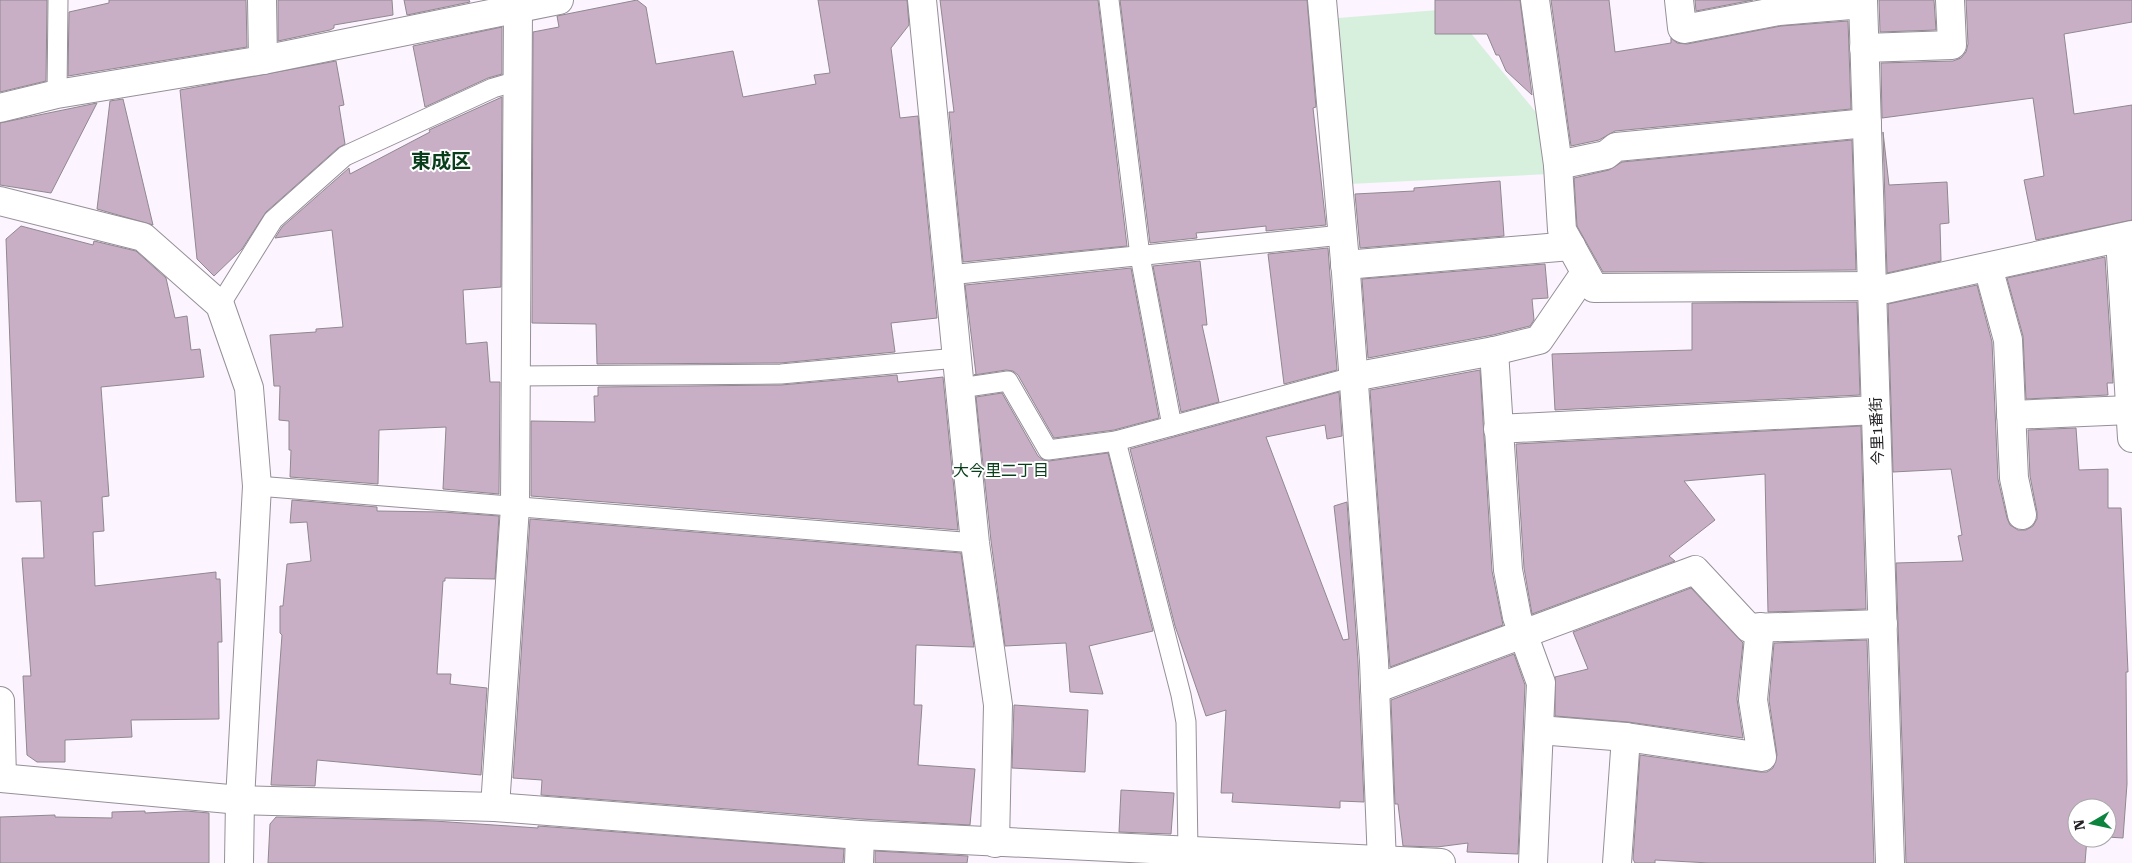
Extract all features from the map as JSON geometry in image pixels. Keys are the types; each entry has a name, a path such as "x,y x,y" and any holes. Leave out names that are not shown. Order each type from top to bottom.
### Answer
{"street":[{"path":"262,0 263,60"},
{"path":"0,108 58,94 263,60 559,0"},
{"path":"922,0 975,543 998,705 995,843"},
{"path":"1322,0 1353,377 1374,688 1382,861"},
{"path":"1535,0 1558,166 1562,230 1594,288 1872,289 1988,267 2126,236 2132,438"},
{"path":"1679,0 1682,28 1684,29 1778,11 1863,2"},
{"path":"1864,48 1952,45 1950,0"},
{"name":"今里1番街","path":"1863,2 1890,863"},
{"path":"495,808 515,507 518,9"},
{"path":"1558,166 1606,156 1616,147 1866,123"},
{"path":"0,201 143,237 220,305 250,388 257,486 240,800 239,863"},
{"path":"1345,265 1571,246"},
{"path":"1988,267 2008,340 2014,478 2022,515"},
{"path":"1353,377 1494,352 1539,340 1586,273"},
{"path":"1494,352 1508,570 1518,618 1541,683 1533,863"},
{"path":"1498,429 1876,410"},
{"path":"2011,415 2130,410"},
{"path":"1374,688 1695,570 1750,628 1882,624"},
{"path":"1539,730 1626,737 1762,757 1753,700 1760,628"},
{"path":"0,701 1,778 240,800 495,808 995,843 1441,863"},
{"path":"1617,863 1626,737"},
{"path":"859,863 860,835"}],"lane":[{"path":"58,0 58,94"},
{"path":"1109,0 1140,256 1172,426"},
{"path":"220,305 273,220 345,156 493,88 517,81"},
{"path":"949,275 1342,236"},
{"path":"516,376 781,374 957,358"},
{"path":"960,388 1008,381 1048,450 1116,441 1353,377"},
{"path":"1116,441 1186,722 1188,851"},
{"path":"257,486 975,543"}],"green space":[{"path":"1451,9 1544,122 1549,174 1349,184 1338,18"}],"building":[{"path":"0,0 47,0 46,81 0,92"},
{"path":"109,0 246,0 247,47 68,76 69,12 109,3"},
{"path":"278,0 392,0 393,15 334,25 334,28 330,30 278,41"},
{"path":"404,0 469,0 470,2 407,15"},
{"path":"637,0 646,7 656,64 733,51 743,97 816,84 814,75 830,73 818,0 907,0 909,25 891,48 900,118 918,116 937,318 891,323 895,352 780,363 597,364 596,324 532,323 533,32 559,27 557,16"},
{"path":"940,0 1098,0 1127,246 963,262 949,112 954,112"},
{"path":"1120,0 1307,0 1316,107 1313,108 1326,225 1266,231 1266,226 1196,233 1197,238 1150,243"},
{"path":"1435,0 1520,0 1532,95 1506,71 1499,55 1496,55 1487,34 1435,34"},
{"path":"1551,0 1609,0 1615,52 1671,43 1671,38 1677,43 1687,44 1781,26 1848,21 1851,109 1615,131 1599,140 1571,146"},
{"path":"1695,0 1753,0 1696,11"},
{"path":"1879,0 1934,0 1936,30 1880,32"},
{"path":"1966,0 2132,0 2132,22 2064,34 2074,114 2132,105 2132,220 2036,240 2024,180 2044,176 2033,98 1882,118 1881,63 1953,61 1961,58 1966,52 1968,44"},
{"path":"502,27 502,74 488,78 425,107 413,46"},
{"path":"336,61 344,105 339,106 345,144 338,148 266,212 242,249 214,276 197,259 180,90"},
{"path":"502,97 501,287 463,290 466,344 487,342 490,382 500,382 499,494 443,489 446,427 379,430 378,484 290,477 289,421 279,420 280,386 274,386 270,335 316,332 316,329 343,327 332,230 275,238 282,227 349,168 350,174 430,132 429,130"},
{"path":"123,99 153,225 97,209 110,101"},
{"path":"97,103 51,193 0,185 0,123"},
{"path":"1883,132 1889,185 1947,182 1949,223 1940,224 1941,261 1887,273"},
{"path":"1852,140 1856,270 1603,272 1577,226 1574,178 1609,170 1622,162"},
{"path":"1500,181 1504,236 1360,248 1355,194 1414,191 1414,188"},
{"path":"21,226 93,245 94,241 136,251 166,278 175,318 187,316 191,350 200,349 204,377 101,387 109,496 102,497 104,531 93,532 95,586 216,572 216,579 220,579 222,642 218,642 219,719 131,720 132,737 65,740 65,762 37,762 27,755 23,676 31,676 22,558 44,558 41,501 16,502 6,239"},
{"path":"1328,248 1337,370 1284,384 1268,254"},
{"path":"2105,257 2113,383 2107,383 2108,395 2026,399 2023,336 2007,278"},
{"path":"1200,261 1207,325 1202,325 1219,402 1181,412 1153,266"},
{"path":"1545,264 1548,298 1532,299 1534,320 1530,326 1493,335 1368,358 1362,279"},
{"path":"1131,268 1159,418 1114,430 1054,438 1018,375 1013,371 1006,370 974,375 976,374 965,285"},
{"path":"1977,285 1992,342 1998,479 2010,525 2018,530 2026,530 2033,526 2037,519 2030,476 2028,430 2076,428 2079,470 2108,469 2108,508 2121,508 2128,672 2126,672 2127,784 2123,838 2117,838 2117,798 2067,798 2067,848 2086,848 2085,863 1906,863 1896,563 1963,561 1958,536 1962,535 1951,469 1893,472 1888,304"},
{"path":"1857,302 1860,395 1555,410 1552,354 1692,350 1692,303"},
{"path":"1480,370 1492,571 1503,625 1390,667 1370,390"},
{"path":"897,375 898,382 943,377 958,530 531,496 531,421 595,422 594,396 598,396 598,387 781,385"},
{"path":"1339,392 1342,436 1327,439 1325,425 1266,437 1343,640 1349,639 1334,506 1347,502 1358,662 1364,802 1340,801 1340,808 1232,802 1233,793 1221,793 1226,710 1206,716 1175,626 1130,449"},
{"path":"1002,393 1038,456 1043,460 1049,461 1108,453 1153,631 1089,646 1103,694 1070,692 1066,643 1005,646 991,541 976,397"},
{"path":"1861,426 1866,609 1768,612 1765,474 1684,481 1715,520 1669,556 1675,561 1532,614 1524,568 1516,444"},
{"path":"292,500 377,507 377,511 442,512 499,516 495,579 445,578 445,581 443,581 437,674 451,674 450,684 487,688 481,775 317,760 315,786 271,785 282,635 280,633 280,606 283,606 287,564 311,561 307,522 290,523"},
{"path":"530,519 961,553 974,647 916,645 914,705 922,705 918,765 975,769 970,825 861,819 541,795 542,780 513,778"},
{"path":"1691,588 1743,643 1737,699 1743,738 1628,722 1555,716 1555,677 1588,669 1573,632"},
{"path":"1867,640 1874,863 1710,863 1655,860 1655,863 1635,863 1633,859 1640,755 1767,772 1773,768 1777,755 1769,700 1774,643"},
{"path":"1514,654 1525,685 1518,854 1467,852 1468,843 1437,847 1403,846 1398,804 1395,804 1391,700"},
{"path":"1014,705 1088,710 1085,772 1012,768"},
{"path":"1121,790 1174,793 1171,834 1119,832"},
{"path":"145,811 145,813 186,811 209,813 209,863 0,863 0,817 55,815 55,817 112,818 112,812"},
{"path":"276,817 434,821 538,828 538,826 844,849 843,863 268,863 270,824"},
{"path":"875,851 968,856 967,863 875,863"}],"district":[{"name":"東成区","path":"441,161"},
{"name":"大今里二丁目","path":"1001,470"}]}
